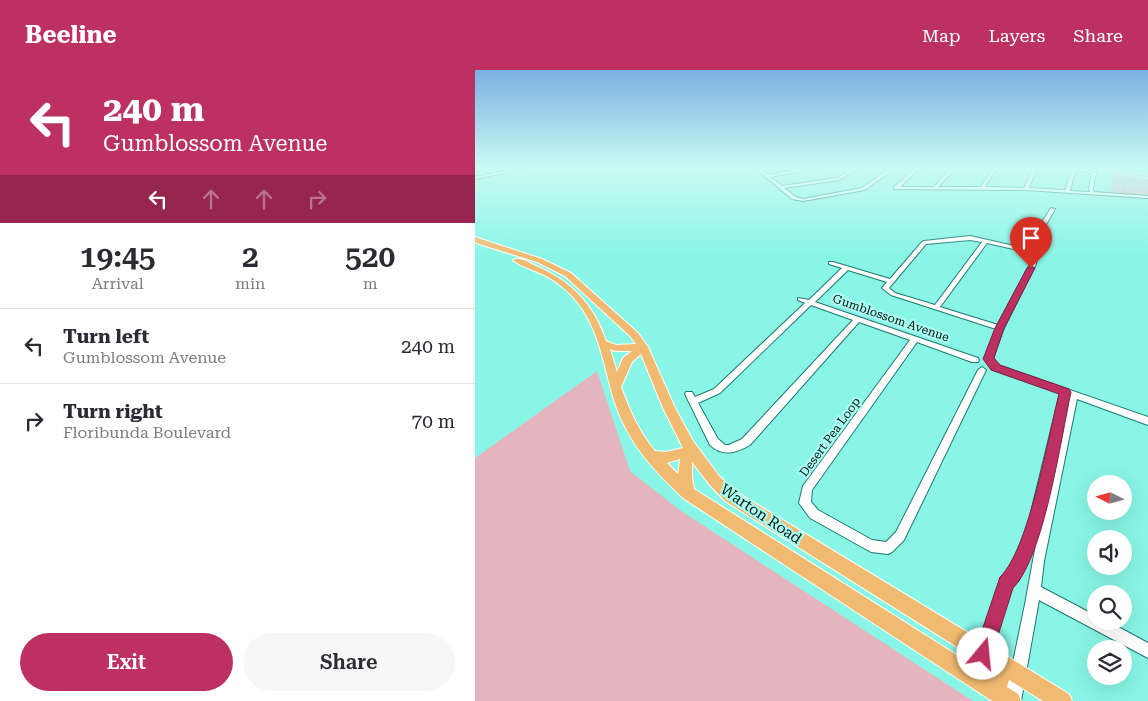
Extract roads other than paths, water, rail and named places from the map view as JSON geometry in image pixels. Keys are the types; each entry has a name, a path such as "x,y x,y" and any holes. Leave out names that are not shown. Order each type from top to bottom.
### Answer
{"main road":[{"name":"Warton Road","path":"475,239 490,246 535,258 568,275 625,325 643,347 691,451 716,483 751,510 1062,701"},
{"name":"Warton Road","path":"475,247 531,265 551,275 569,288 591,312 604,343 632,428 650,456 688,493 1007,698"},
{"path":"604,343 615,348 643,347"},
{"path":"617,385 627,360 643,347"},
{"path":"650,456 666,458 691,451"},
{"path":"688,493 683,475 685,461 691,451"},
{"path":"1007,698 1011,671"}],"street":[{"path":"795,197 798,200 814,197"},
{"path":"989,359 1000,328 1031,268 1037,235 1053,209"},
{"path":"1000,328 889,293 885,288 924,243 970,238 1035,252"},
{"path":"936,308 986,241"},
{"path":"831,263 891,280"},
{"path":"846,268 717,391 691,398 714,442 719,447 729,450 738,447 758,428 858,319"},
{"name":"Gumblossom Avenue","path":"800,299 975,360"},
{"name":"Desert Pea Loop","path":"915,339 807,489 805,503 814,514 871,546 887,548 900,536 982,370"},
{"path":"995,367 989,371 982,370 976,366 975,360 982,357 989,359 994,363 995,367 1148,421"},
{"path":"1011,671 1034,590 1069,393"},
{"path":"976,679 1006,583 1014,575 1030,542 1069,393"},
{"path":"1034,590 1148,651"}]}
